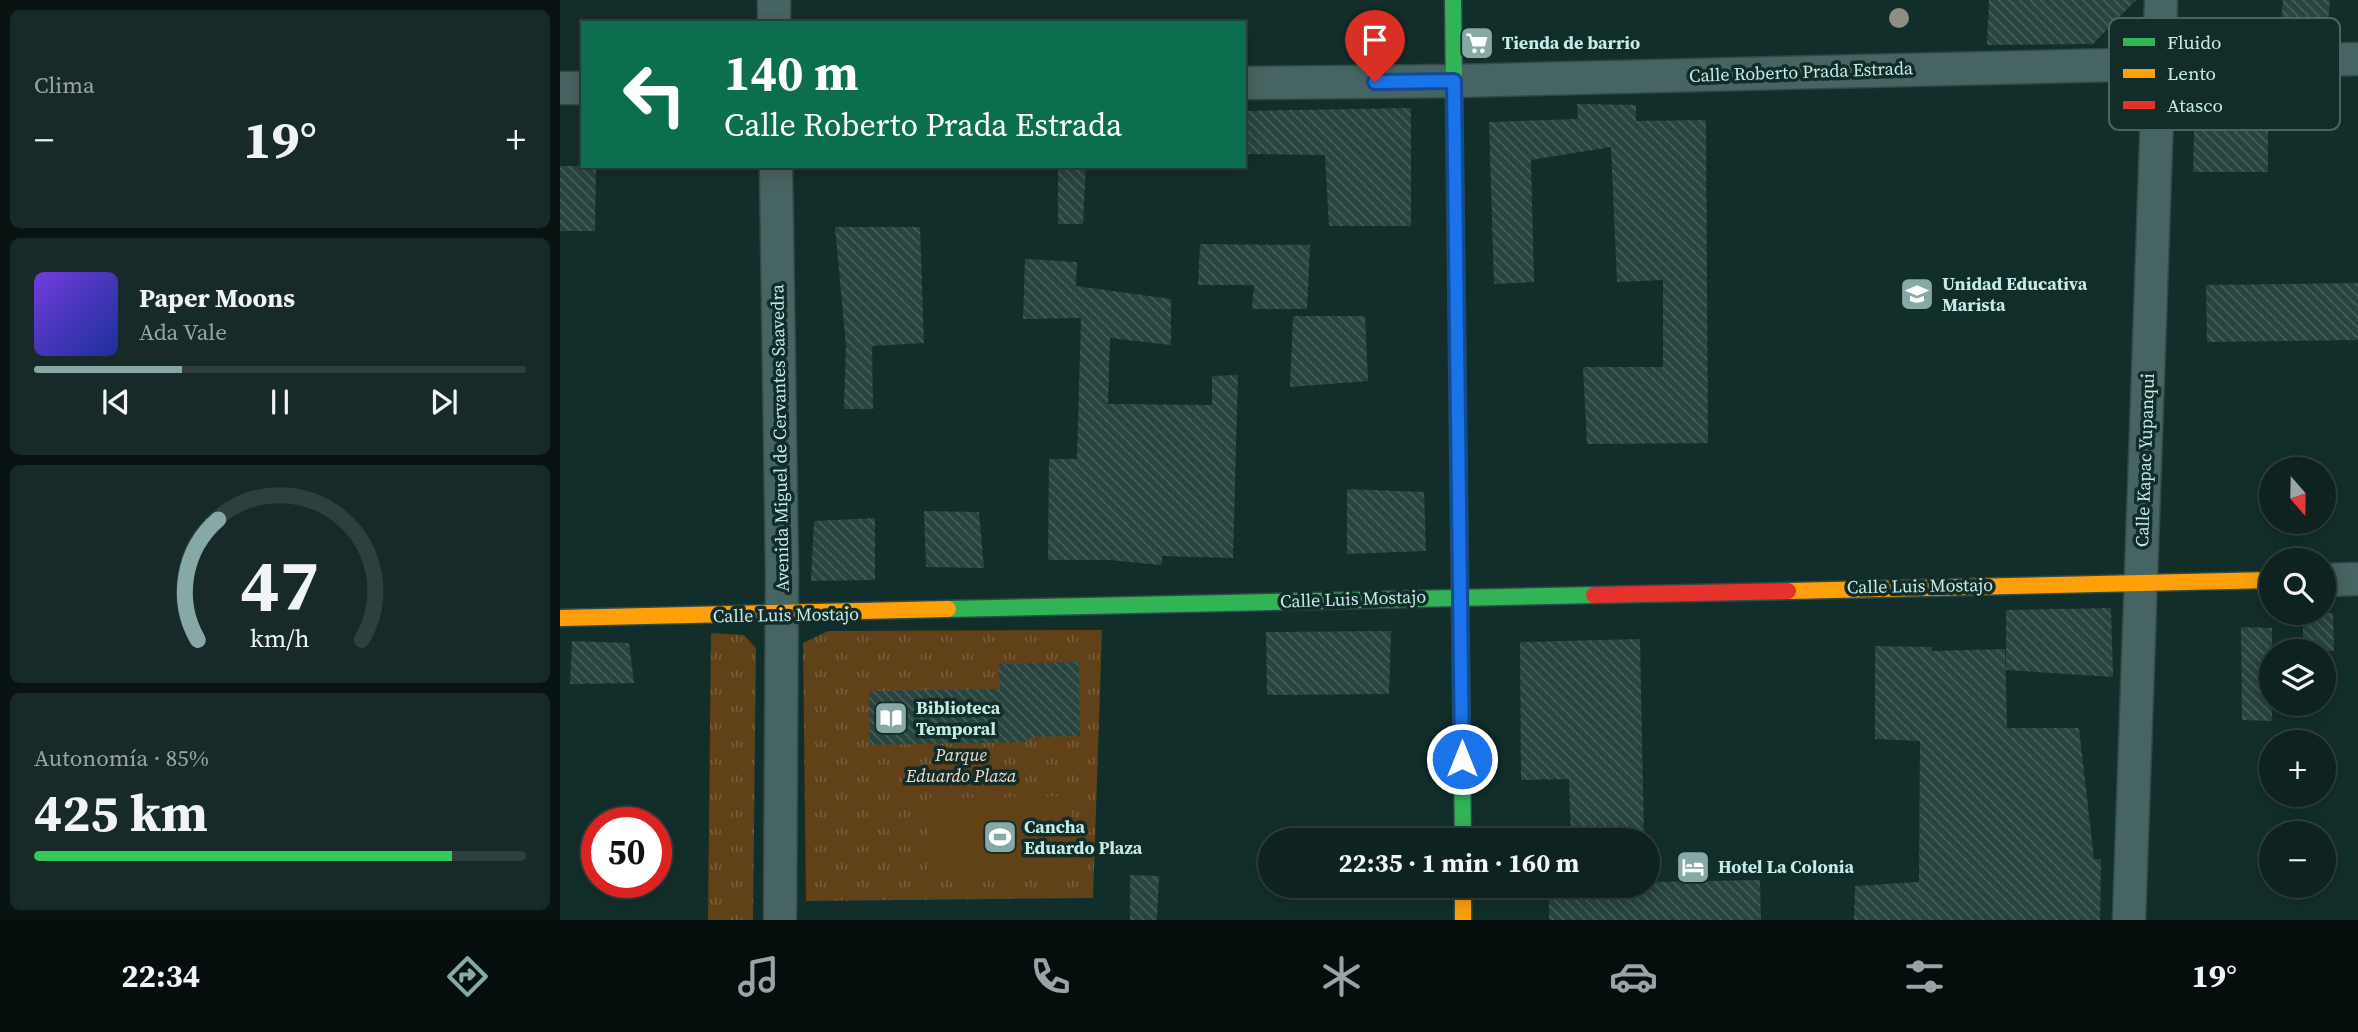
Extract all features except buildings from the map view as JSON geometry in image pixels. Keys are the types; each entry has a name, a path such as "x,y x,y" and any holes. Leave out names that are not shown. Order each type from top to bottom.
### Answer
{"street":[{"path":"774,0 774,21"},
{"path":"1453,0 1463,828"},
{"name":"Calle Kapac Yupanqui","path":"2160,18 2161,0"},
{"name":"Calle Roberto Prada Estrada","path":"2340,58 2358,58"},
{"name":"Calle Roberto Prada Estrada","path":"1246,83 1454,81 2109,64"},
{"path":"560,88 581,88"},
{"name":"Calle Kapac Yupanqui","path":"2129,920 2156,130"},
{"name":"Avenida Miguel de Cervantes Saavedra","path":"776,168 782,615 780,920"},
{"path":"2336,580 2358,579"},
{"name":"Calle Luis Mostajo","path":"560,618 2259,580"},
{"path":"1463,898 1463,920"}],"green space":[{"name":"Parque Eduardo Plaza","path":"1102,630 1093,898 806,901 803,643 828,631"},
{"path":"711,633 744,635 756,648 753,920 708,920"},
{"name":"Cancha Eduardo Plaza","path":"1072,796 1073,875 927,877 927,798"}],"traffic: fast":[{"path":"1453,0 1458,423"},
{"path":"948,609 1594,595"},
{"path":"1461,678 1463,828"}],"traffic: slow":[{"path":"1458,423 1461,678"},
{"path":"1788,591 2259,580"},
{"path":"560,618 948,609"},
{"path":"1463,898 1463,920"}],"traffic: jam":[{"path":"1594,595 1788,591"}],"place":[{"name":"Tienda de barrio","path":"1477,43"},
{"name":"Unidad Educativa Marista","path":"1917,294"},
{"name":"Biblioteca Temporal","path":"891,718"},
{"name":"Cancha Eduardo Plaza","path":"1000,837"},
{"name":"Hotel La Colonia","path":"1693,867"}],"route":[{"path":"1375,82 1454,81 1462,759"}]}
